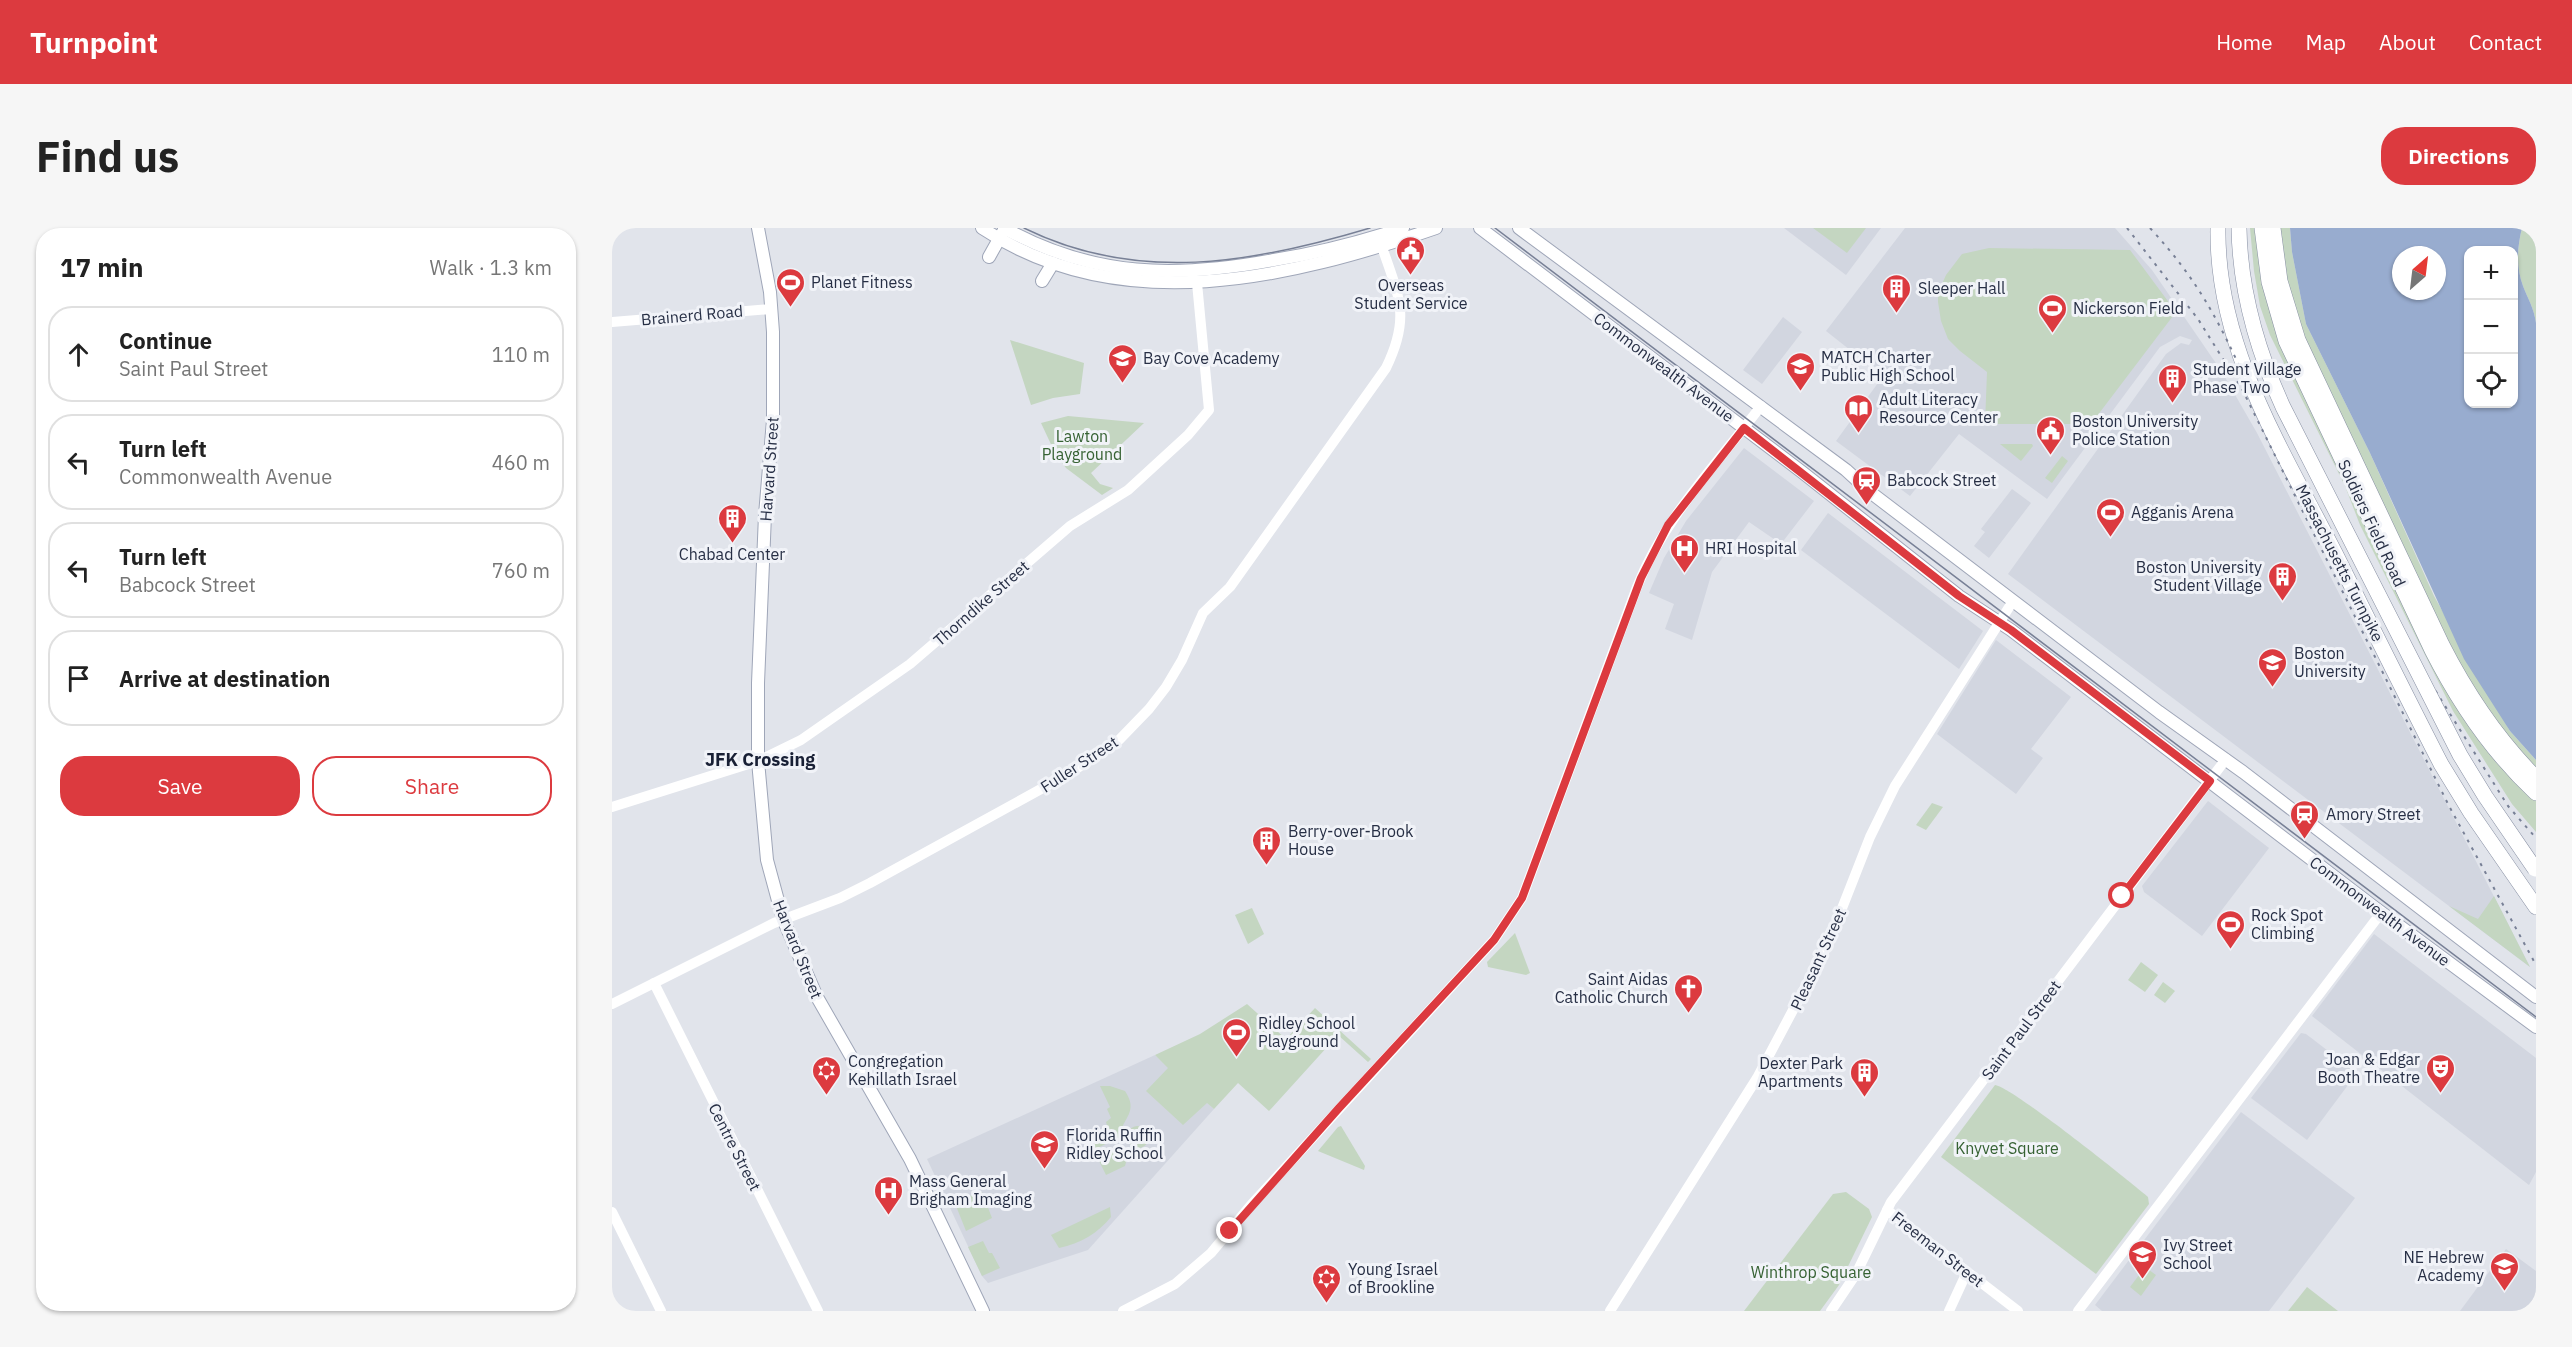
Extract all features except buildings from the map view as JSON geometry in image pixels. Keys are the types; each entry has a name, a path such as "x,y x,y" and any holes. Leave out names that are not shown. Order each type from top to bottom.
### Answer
{"highway":[{"name":"Massachusetts Turnpike","path":"2218,228 2222,281 2230,326 2257,399 2441,764 2536,907"},
{"name":"Massachusetts Turnpike","path":"2239,228 2242,274 2250,319 2283,407 2455,746 2485,796 2536,869"},
{"name":"Soldiers Field Road","path":"2262,228 2269,282 2286,341 2432,650 2454,690 2480,729 2536,793"},
{"name":"Soldiers Field Road","path":"2273,228 2281,288 2298,340 2442,645 2488,723 2536,777"}],"main road":[{"name":"Harvard Street","path":"758,228 771,309 773,368 773,420 765,515 758,678 758,761 766,851 783,919 817,997 910,1159 983,1311"},
{"path":"982,228 1003,232 1081,260 1127,269 1175,273 1221,269 1284,259 1345,245 1403,228"},
{"path":"1003,232 1053,263 1086,273 1126,281 1166,284 1197,283 1286,270 1382,247 1436,228"},
{"name":"Commonwealth Avenue","path":"1480,228 1744,428 1959,596 1998,622 2381,913 2536,1027"},
{"name":"Commonwealth Avenue","path":"1520,228 1685,353 1761,406 2013,601 2159,712 2226,759 2536,997"},
{"path":"989,257 1003,232"},
{"path":"1042,281 1053,263"}],"street":[{"name":"Fuller Street","path":"612,1004 783,919 840,898 999,813 1103,753 1149,709 1182,660 1203,613 1230,587 1293,496 1372,390 1396,346 1401,321 1401,305 1382,247"},
{"name":"Thorndike Street","path":"612,807 758,761 801,740 910,664 1070,526 1128,490 1188,435 1209,410 1197,283"},
{"name":"Brainerd Road","path":"612,322 771,309"},
{"path":"1123,1311 1175,1284 1211,1253 1257,1198 1494,940 1510,918 1522,898 1646,567 1668,525 1761,406"},
{"name":"Pleasant Street","path":"1610,1311 1757,1078 1828,944 1870,837 1892,793 2013,601"},
{"name":"Saint Paul Street","path":"1831,1311 1856,1274 1887,1210 1922,1159 2226,759"},
{"path":"2078,1311 2381,913"},
{"name":"Centre Street","path":"654,983 818,1311"},
{"name":"Freeman Street","path":"1887,1210 2018,1311"},
{"path":"612,1212 661,1311"},
{"path":"1949,1311 1968,1272"}],"shaded area":[{"path":"1784,228 1881,228 1846,275"},
{"name":"Boston University","path":"1905,228 2115,228 2152,270 2222,372 2257,433 2530,967 2008,574 2166,354 2181,343 2189,345 2192,340 2180,336 2160,347 2047,499 1959,434 1910,496 1836,441 1883,376 1826,331"},
{"path":"1783,317 1802,332 1762,384 1743,370"},
{"path":"1744,448 1814,501 1781,544 1749,522 1712,572 1692,640 1665,629 1674,604 1649,593 1664,558 1686,521"},
{"path":"2012,489 2031,503 1989,558 1974,546 1985,532 1981,529"},
{"path":"1828,513 1983,631 1959,669 1801,550"},
{"path":"1996,640 2071,697 2031,749 2043,758 2016,794 1937,734"},
{"path":"2208,801 2269,848 2202,936 2144,892 2142,886"},
{"path":"2374,934 2536,1058 2536,1172 2529,1185 2312,1016"},
{"path":"2301,1033 2306,1034 2357,1073 2307,1140 2251,1098"},
{"name":"Florida Ruffin Ridley School","path":"1155,1055 1214,1109 1088,1250 988,1283 982,1276 927,1159"},
{"path":"2241,1112 2355,1198 2269,1311 2102,1311 2095,1305"},
{"name":"NE Hebrew Academy","path":"2506,1249 2536,1271 2536,1311 2460,1311"}],"green space":[{"path":"1813,228 1866,228 1847,253"},
{"path":"2250,228 2290,228 2292,252 2306,324 2370,453 2434,596 2510,731 2536,760 2536,832 2512,804 2453,711 2360,525 2345,486 2270,335 2260,306"},
{"path":"2522,228 2536,228 2536,323 2519,272 2518,250"},
{"name":"Nickerson Field","path":"1989,248 2130,250 2176,312 2091,424 1985,424 1987,372 1948,339 1941,321 1938,293 1946,275 1962,254"},
{"name":"Lawton Playground","path":"1010,340 1084,363 1080,394 1053,398 1031,405"},
{"name":"Lawton Playground","path":"1068,416 1144,423 1091,473 1100,484 1113,488 1102,495 1066,468 1056,455 1041,423"},
{"path":"2000,444 2032,444 2033,446 2021,461"},
{"path":"2062,456 2068,461 2052,483 2045,478"},
{"path":"1932,803 1943,807 1926,830 1916,825"},
{"path":"2494,896 2530,967 2449,906 2478,919"},
{"path":"1252,908 1264,934 1248,944 1235,915"},
{"path":"1515,933 1530,973 1526,975 1488,967 1487,962"},
{"path":"2141,962 2158,975 2145,992 2128,980"},
{"path":"2163,982 2175,991 2165,1003 2154,995"},
{"name":"Ridley School Playground","path":"1247,1004 1286,1039 1315,1008 1371,1059 1368,1062 1338,1035 1269,1111 1238,1083 1214,1109 1207,1103 1183,1125 1146,1091 1168,1068 1155,1055 1200,1034"},
{"name":"Knyvet Square","path":"1995,1085 2046,1117 2148,1197 2149,1204 2096,1274 1941,1157"},
{"path":"1100,1086 1110,1086 1125,1091 1131,1104 1119,1137 1094,1150 1089,1139 1108,1129 1106,1122 1111,1118 1107,1109 1110,1107"},
{"path":"1138,1126 1146,1129 1149,1137 1146,1145 1138,1148 1130,1145 1127,1137 1130,1129"},
{"path":"1341,1126 1365,1166 1364,1170 1318,1151"},
{"path":"1119,1146 1128,1155 1125,1166 1106,1175 1097,1157"},
{"path":"982,1192 992,1218 966,1231 954,1201"},
{"name":"Winthrop Square","path":"1846,1192 1869,1209 1872,1217 1839,1285 1820,1311 1744,1311 1833,1194"},
{"path":"1110,1207 1111,1217 1094,1233 1059,1248 1051,1235"},
{"path":"983,1241 1000,1268 982,1276 968,1247"},
{"path":"2145,1267 2156,1275 2141,1296 2130,1287"},
{"path":"2307,1287 2338,1311 2288,1311"}],"water":[{"path":"2290,228 2522,228 2518,250 2518,246 2464,246 2464,408 2518,408 2518,265 2536,323 2536,760 2510,731 2464,659 2370,453 2306,324 2292,252"}],"tram line":[{"path":"1024,228 1067,246 1109,257 1153,262 1196,262 1239,258 1283,251 1370,228"},
{"path":"1495,228 2536,1017"}],"railway":[{"path":"2127,228 2198,319 2243,391 2449,806 2536,965"},
{"path":"2150,228 2181,265 2206,302 2248,385"},
{"path":"2280,407 2379,601 2508,806 2536,838"}],"place":[{"name":"Overseas Student Service","path":"1411,276"},
{"name":"Planet Fitness","path":"790,308"},
{"name":"Sleeper Hall","path":"1897,314"},
{"name":"Nickerson Field","path":"2052,334"},
{"name":"Bay Cove Academy","path":"1122,384"},
{"name":"MATCH Charter Public High School","path":"1800,392"},
{"name":"Student Village Phase Two","path":"2172,404"},
{"name":"Adult Literacy Resource Center","path":"1858,434"},
{"name":"Boston University Police Station","path":"2051,456"},
{"name":"Babcock Street","path":"1866,506"},
{"name":"Agganis Arena","path":"2110,538"},
{"name":"Chabad Center","path":"732,544"},
{"name":"HRI Hospital","path":"1684,574"},
{"name":"Boston University Student Village","path":"2283,602"},
{"name":"Boston University","path":"2273,688"},
{"name":"Amory Street","path":"2305,840"},
{"name":"Berry-over-Brook House","path":"1267,866"},
{"name":"Rock Spot Climbing","path":"2230,950"},
{"name":"Saint Aidas Catholic Church","path":"1689,1014"},
{"name":"Ridley School Playground","path":"1237,1058"},
{"name":"Joan & Edgar Booth Theatre","path":"2441,1094"},
{"name":"Congregation Kehillath Israel","path":"827,1096"},
{"name":"Dexter Park Apartments","path":"1864,1098"},
{"name":"Florida Ruffin Ridley School","path":"1045,1170"},
{"name":"Mass General Brigham Imaging","path":"888,1216"},
{"name":"Ivy Street School","path":"2142,1280"},
{"name":"NE Hebrew Academy","path":"2505,1292"},
{"name":"Young Israel of Brookline","path":"1327,1304"}],"district":[{"name":"JFK Crossing","path":"760,760"}],"route":[{"path":"1230,1231 1241,1216 1465,969 1494,940 1510,918 1522,898 1603,675 1656,546 1668,525 1697,486 1744,428 1959,596 2011,630 2210,781 2122,896"}]}
